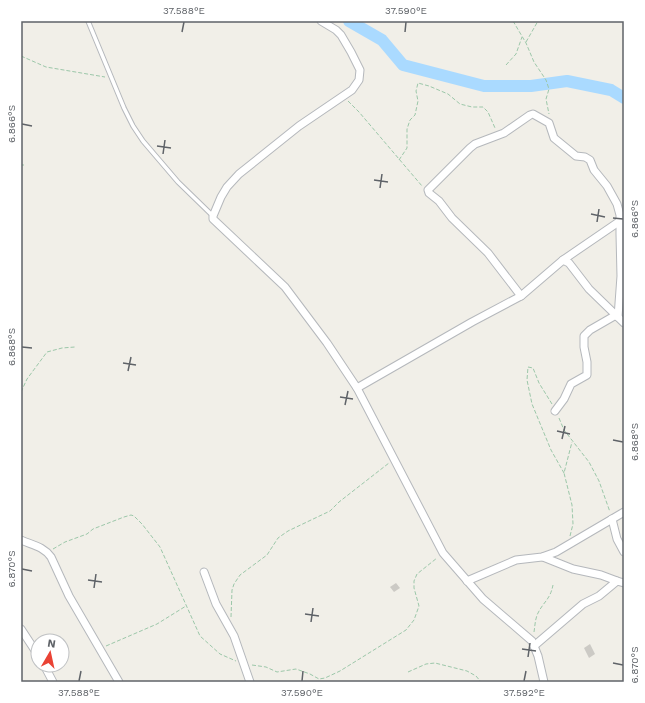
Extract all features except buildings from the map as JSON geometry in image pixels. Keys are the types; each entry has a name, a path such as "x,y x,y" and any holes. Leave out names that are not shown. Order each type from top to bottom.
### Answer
{"street":[{"path":"321,21 336,30 341,35 360,70 359,80 352,90 299,126 239,174 227,187 221,197 213,216 214,220 285,287 327,343 356,388 443,553 489,604 533,643 538,656 544,682"},
{"path":"521,296 488,253 452,218 439,201 428,191 430,187 470,148 479,142 498,136 511,129 532,114 549,123 554,138 576,156 585,157 590,160 594,170 607,186 613,197 620,221 621,276 617,316"},
{"path":"356,388 521,296 563,260 620,221"},
{"path":"563,260 568,263 589,289 624,323"},
{"path":"555,410 564,399 571,384 587,375 584,336 590,330 617,316"},
{"path":"467,581 516,560 542,557 556,552 624,512"},
{"path":"612,519 614,533 624,552"},
{"path":"21,540 40,547 51,557 69,596 119,682"},
{"path":"542,557 573,569 601,575 621,582"},
{"path":"204,572 216,604 234,636 250,682"},
{"path":"533,643 583,604 621,582"},
{"path":"21,629 30,643"},
{"path":"48,673 53,682"}],"lane":[{"path":"88,21 127,114 143,142 178,182 213,216"}],"path":[{"path":"513,21 526,42 534,62 546,80 549,90 546,99 549,123"},
{"path":"526,42 538,21"},
{"path":"506,65 516,54 522,36"},
{"path":"21,56 46,67 113,78"},
{"path":"398,160 407,147 406,134 418,101 416,91 418,89 418,83 448,94 460,104 471,107 483,107 488,112 498,136"},
{"path":"343,96 359,112 398,160 425,189"},
{"path":"21,392 27,379 47,352 75,346"},
{"path":"568,546 573,528 570,498 564,473 551,450 532,404 527,380 528,367 532,368 539,383 550,400 564,430 586,457 599,481 612,519"},
{"path":"564,473 572,441"},
{"path":"229,628 232,611 232,590 240,575 267,555 278,538 288,531 330,510 394,459"},
{"path":"47,552 65,542 87,534 93,529 124,517 131,515 134,516 160,547 200,636 220,654 238,662 266,667 277,672 296,670 310,674 319,679 325,678 340,671 406,630 414,620 419,606 414,588 414,581 417,574 443,553"},
{"path":"533,643 537,615 551,596 553,586"},
{"path":"99,648 152,626 186,606"},
{"path":"408,672 426,664 435,663 467,671 476,676 481,682"}],"waterway":[{"path":"349,21 382,40 403,65 484,86 531,86 567,81 611,90 624,98"}]}
